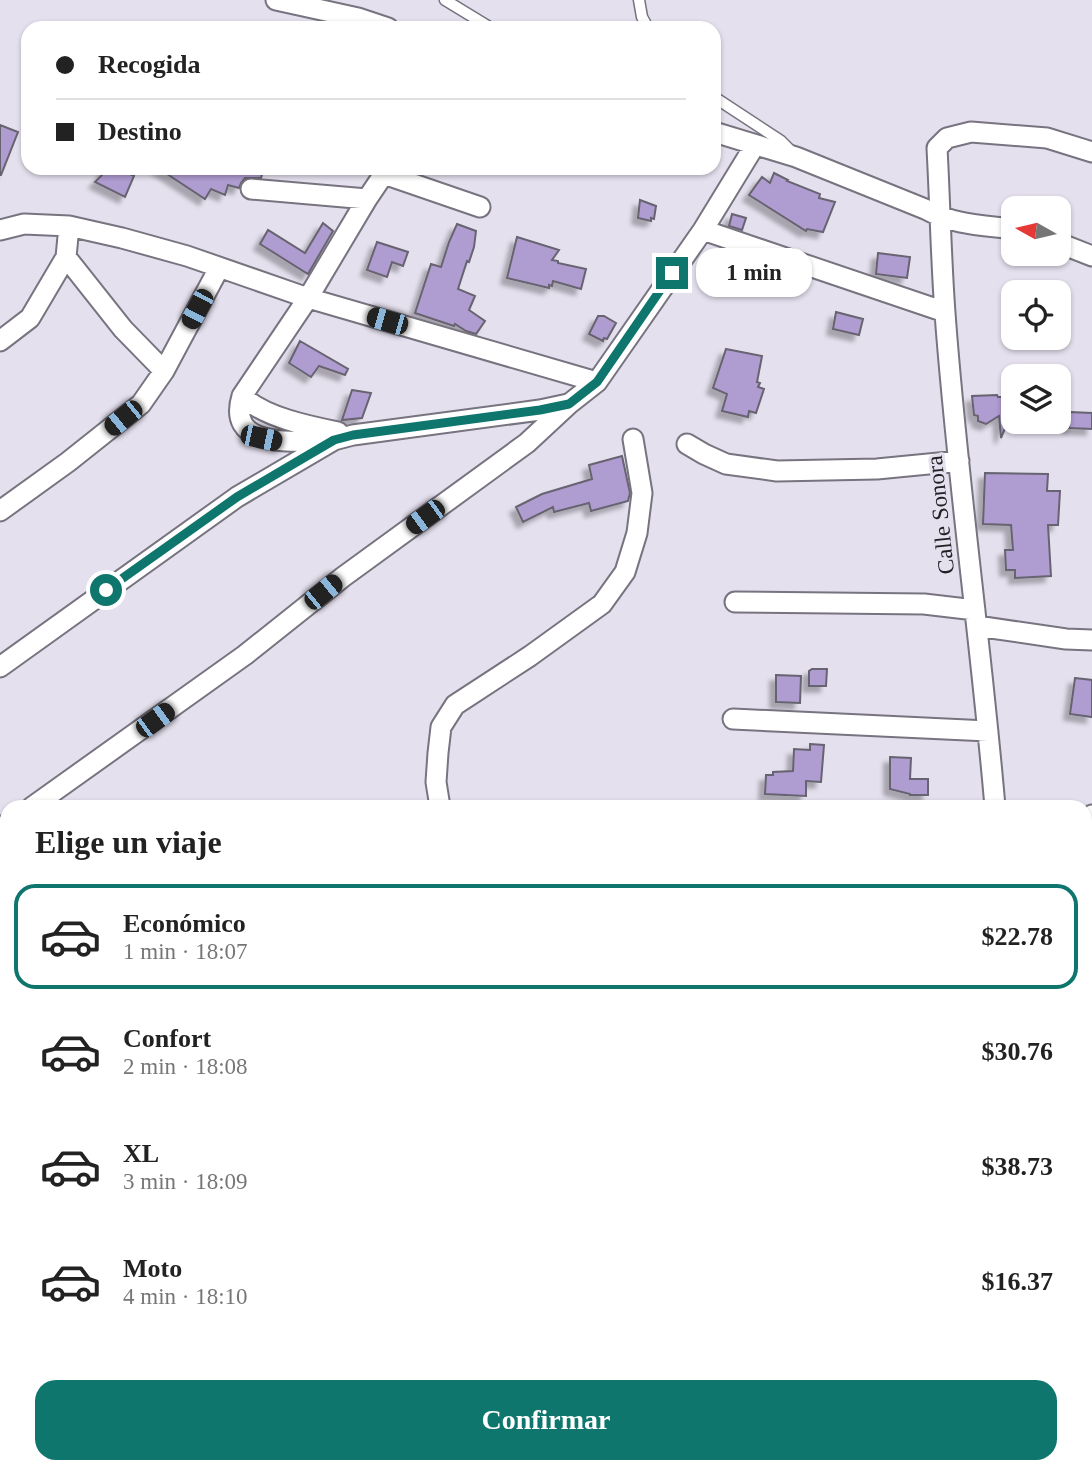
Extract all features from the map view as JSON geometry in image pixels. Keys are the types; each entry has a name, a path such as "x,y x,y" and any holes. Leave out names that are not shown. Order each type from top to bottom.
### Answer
{"street":[{"path":"276,0 367,21"},
{"name":"Calle Sonora","path":"994,800 945,312 937,148 947,138 971,131 1047,138 1092,152"},
{"path":"721,134 796,157 941,218 1001,228"},
{"path":"42,800 246,654 343,577 527,443 597,382 702,230 755,145"},
{"path":"383,175 308,298 242,396 238,409 244,426 261,438 275,441 334,440 569,404"},
{"path":"396,175 480,207"},
{"path":"251,189 367,199"},
{"path":"0,230 24,225 69,226 121,238 187,256 308,298 597,382"},
{"path":"0,341 30,318 66,257 69,226"},
{"path":"702,230 945,312"},
{"path":"1071,248 1092,256"},
{"path":"66,257 123,329 164,371"},
{"path":"0,511 141,404 164,371 219,268"},
{"path":"242,396 251,405 275,414 353,435"},
{"path":"439,800 436,782 441,727 455,705 602,604 625,572 637,533 642,493 633,439"},
{"path":"0,667 237,497 334,440"},
{"path":"687,444 726,464 777,471 877,469 959,461"},
{"path":"735,602 924,604 1066,639 1092,640"},
{"path":"733,719 988,731"}],"lane":[{"path":"445,0 480,21"},
{"path":"639,0 644,21"},
{"path":"721,102 781,141 796,157"}],"building":[{"path":"0,125 18,132 1,175 0,175"},
{"path":"774,173 820,194 819,198 835,202 823,232 806,231 749,195 762,177 770,183"},
{"path":"102,175 134,176 125,197 95,182"},
{"path":"169,175 262,175 261,178 245,178 239,188 228,185 225,195 211,189 205,199"},
{"path":"640,200 656,206 654,219 651,218 651,221 638,218"},
{"path":"732,214 746,218 742,230 729,226"},
{"path":"323,223 333,231 308,274 260,244 268,230 305,253"},
{"path":"457,224 476,231 474,247 458,289 475,296 469,310 485,321 476,334 455,324 454,326 415,313 431,264 441,267"},
{"path":"517,237 559,250 552,260 558,263 586,269 581,289 553,281 549,288 507,278"},
{"path":"377,242 408,252 403,266 392,262 387,277 367,270"},
{"path":"878,253 910,257 907,278 876,274"},
{"path":"836,312 863,319 859,335 833,329"},
{"path":"598,316 604,316 616,323 603,341 589,334"},
{"path":"300,341 348,369 345,375 319,366 311,377 289,363"},
{"path":"726,349 762,356 757,382 760,383 758,387 764,389 756,413 749,411 748,417 722,411 727,394 713,388"},
{"path":"352,390 371,393 362,418 342,420"},
{"path":"972,396 1001,397 1001,438 999,416 986,424 978,421 978,416 974,415"},
{"path":"1071,412 1092,413 1092,429 1071,428"},
{"path":"622,456 630,493 628,501 591,511 589,503 554,512 553,507 523,522 516,507 542,494 592,479 589,465"},
{"path":"985,473 1048,474 1047,491 1060,491 1058,525 1048,525 1051,576 1015,578 1015,570 1006,570 1005,550 1013,550 1011,525 983,524"},
{"path":"827,669 826,686 809,686 809,671"},
{"path":"776,675 801,676 800,703 776,702"},
{"path":"1075,678 1092,680 1092,717 1070,714"},
{"path":"810,744 824,745 821,782 806,781 806,796 765,794 766,775 793,771 794,749 810,750"},
{"path":"890,757 911,758 910,779 928,779 928,795 910,795 890,789"}],"route":[{"path":"106,590 237,497 334,440 569,404 597,382 672,273"}]}
